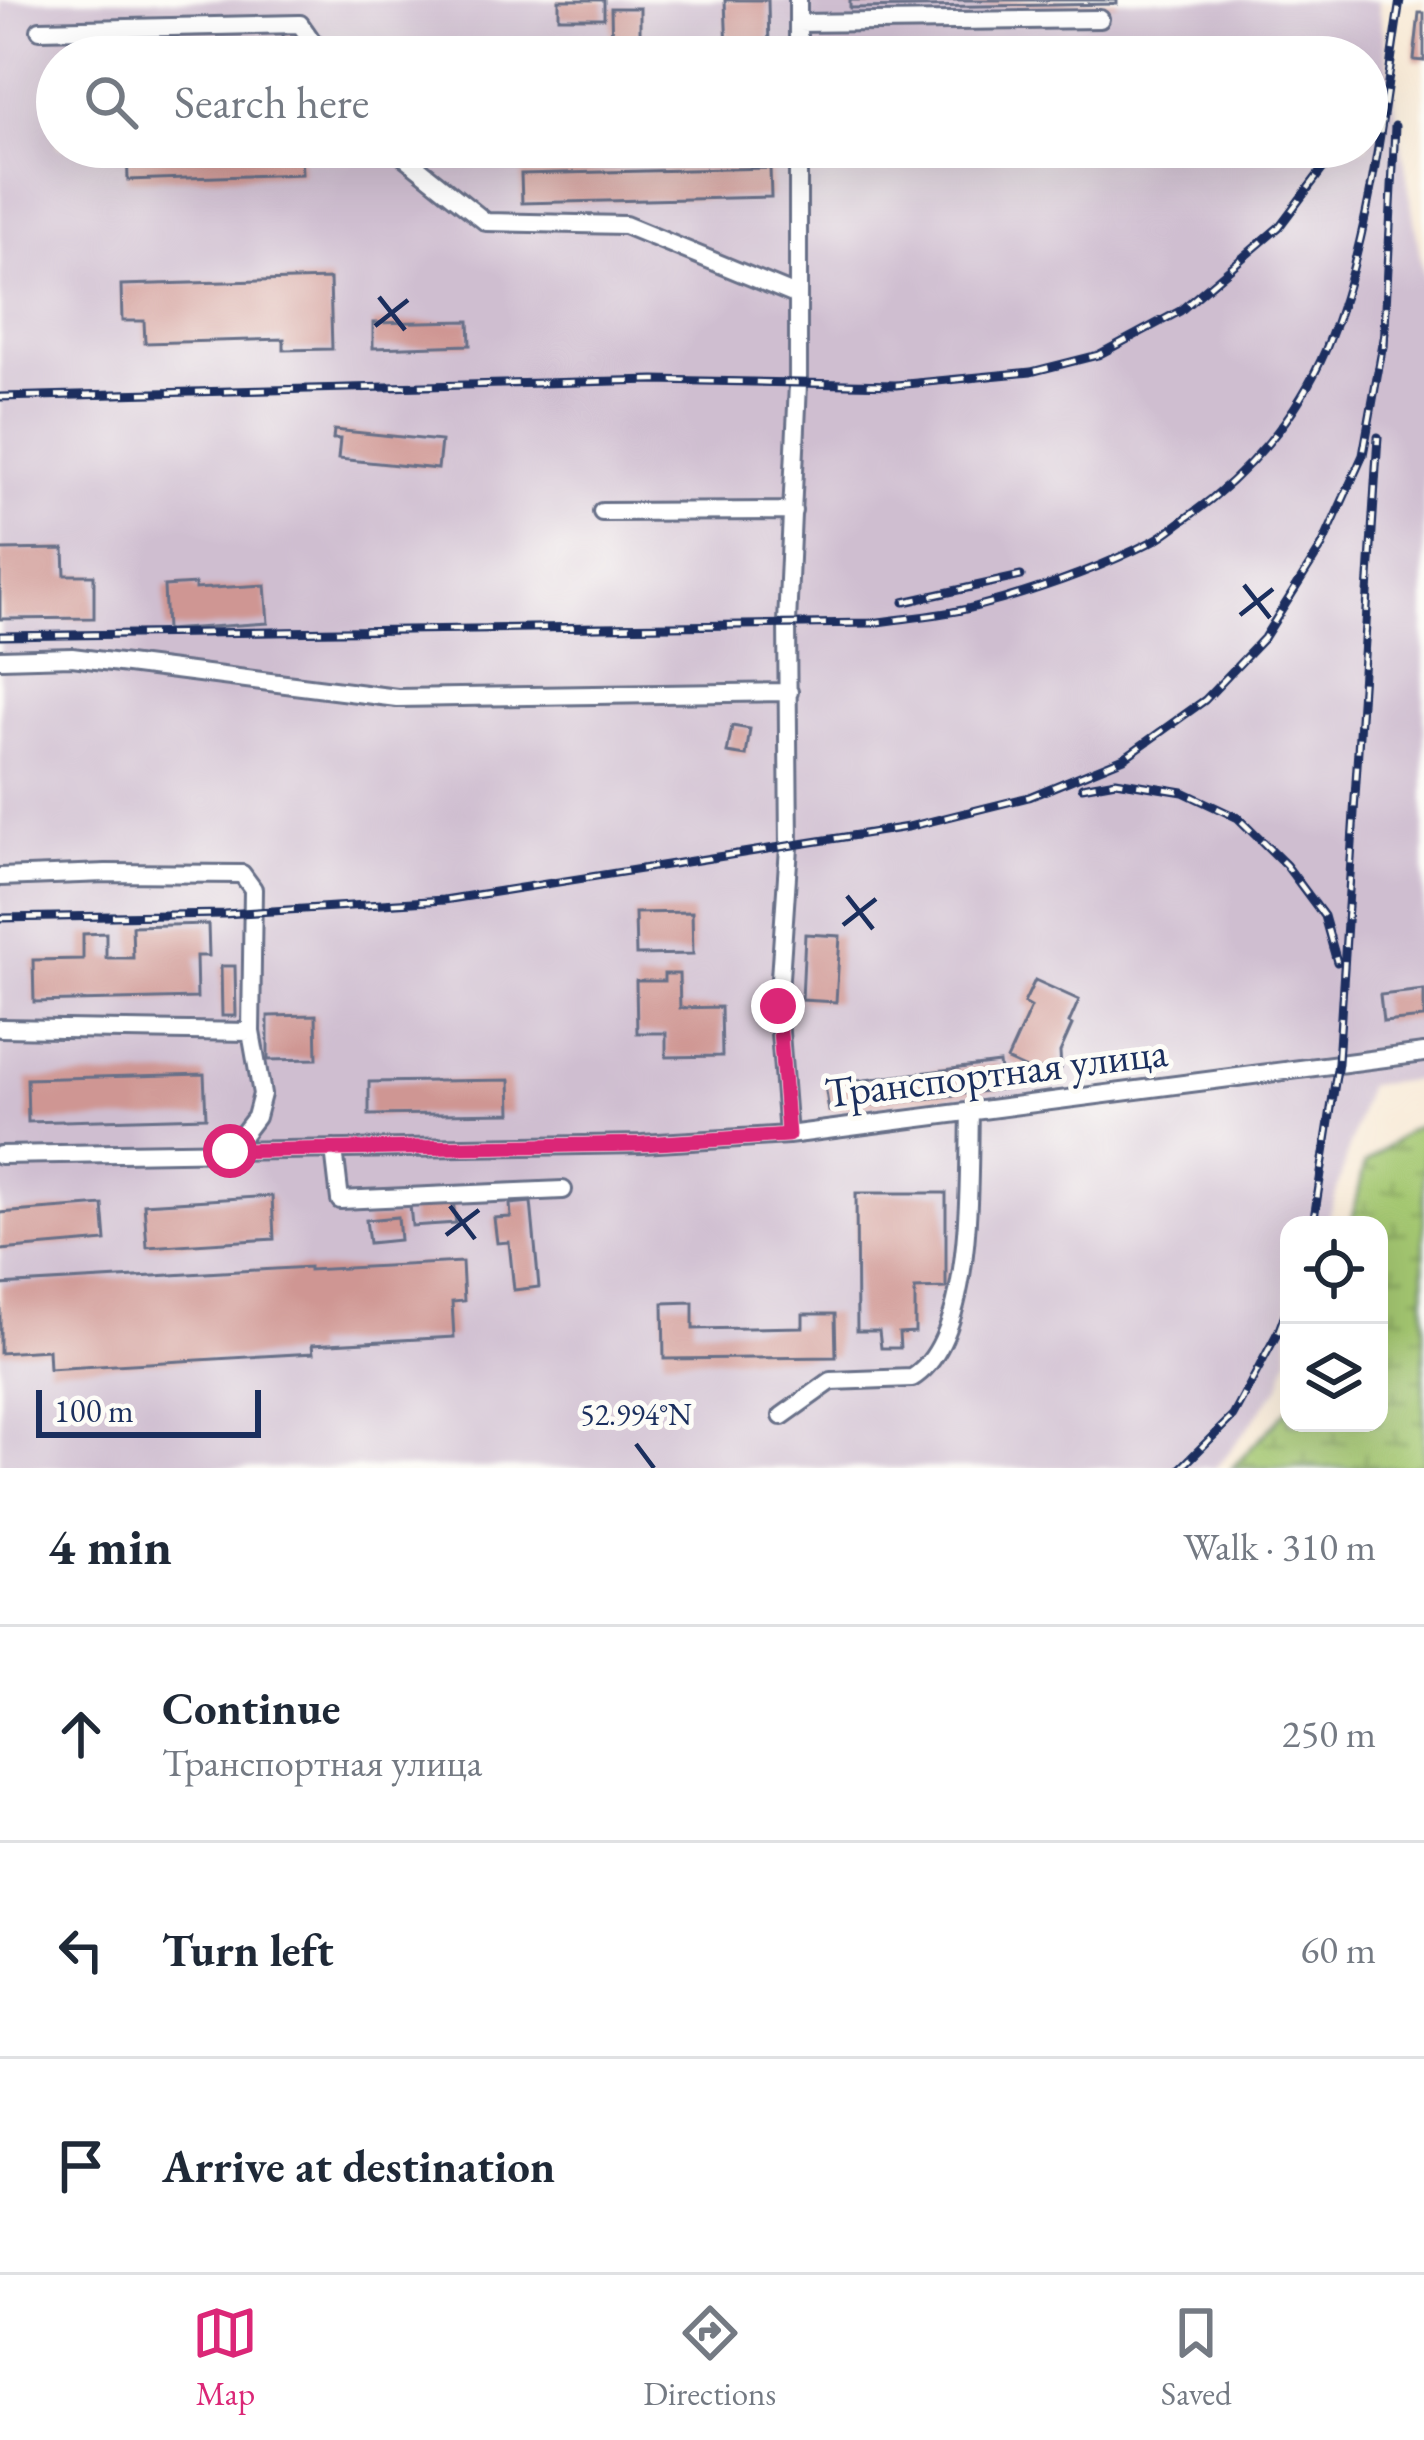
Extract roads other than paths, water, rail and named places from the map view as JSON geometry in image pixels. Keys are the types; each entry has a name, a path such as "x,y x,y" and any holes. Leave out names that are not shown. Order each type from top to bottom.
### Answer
{"street":[{"path":"798,0 798,36"},
{"path":"798,23 1100,19"},
{"path":"40,30 300,24 308,36"},
{"path":"418,168 486,222 625,225 798,296"},
{"path":"788,1135 778,1006 789,847 787,623 798,168"},
{"path":"602,512 793,511"},
{"path":"0,659 72,657 397,698 789,692"},
{"path":"0,877 242,874 253,889 251,1032 262,1094 256,1117 230,1151"},
{"path":"0,1028 251,1032"},
{"name":"Транспортная улица","path":"0,1155 642,1144 788,1135 1424,1053"},
{"path":"782,1416 831,1382 912,1378 933,1359 945,1337 964,1263 970,1111"},
{"path":"334,1149 340,1200 563,1190"}],"railway":[{"path":"1388,83 1400,0"},
{"path":"1384,348 1395,126"},
{"path":"0,397 654,380 896,385 1031,372 1098,355 1180,311 1279,227 1323,168"},
{"path":"0,636 871,623 946,613 1063,580 1165,534 1231,482 1285,421 1314,374 1341,307 1374,168"},
{"path":"0,918 224,914 444,900 908,827 1029,797 1124,758 1205,700 1264,638 1322,546 1363,455 1385,333"},
{"path":"1314,1216 1338,1063 1378,437"},
{"path":"904,602 1021,576"},
{"path":"1082,787 1116,781 1183,792 1238,818 1286,865 1324,916 1337,962"},
{"path":"1181,1468 1233,1416 1281,1324"}]}
